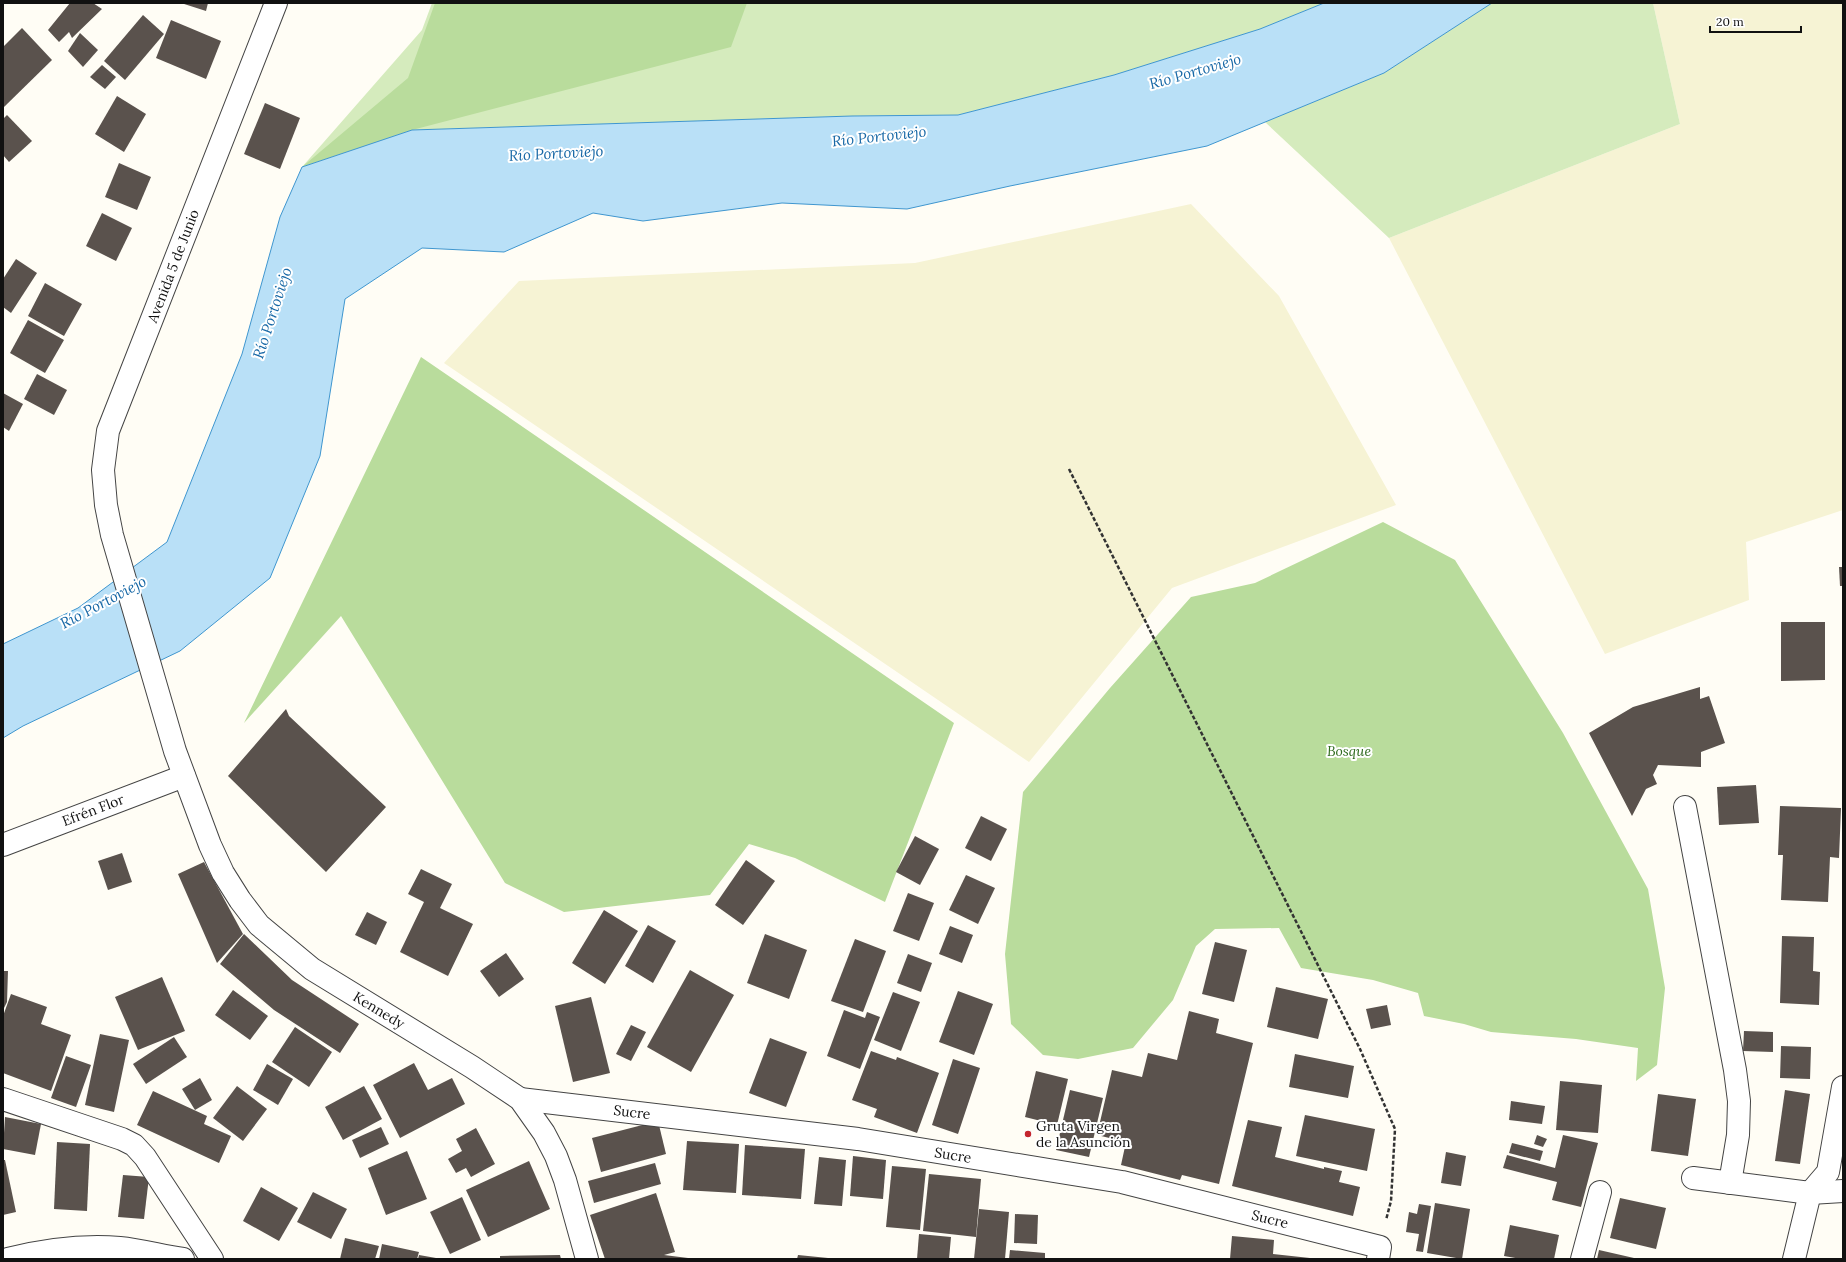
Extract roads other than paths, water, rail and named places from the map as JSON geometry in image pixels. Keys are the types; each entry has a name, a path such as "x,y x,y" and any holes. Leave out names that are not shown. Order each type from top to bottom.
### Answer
{"street":[{"name":"Avenida 5 de Junio","path":"175,751 112,535 106,505 103,470 108,431 276,3"},
{"name":"Kennedy","path":"175,751 210,845 223,873 240,900 260,925 312,969 472,1067 520,1099 544,1132 556,1156 565,1180 587,1259"},
{"name":"Efrén Flor","path":"3,845 184,776"},
{"path":"1684,807 1736,1070 1739,1101 1738,1135 1730,1184"},
{"path":"1794,1259 1810,1193 1835,1173 1843,1087"},
{"path":"3,1099 122,1139 134,1145 145,1157 212,1259"},
{"name":"Sucre","path":"520,1099 858,1139 1122,1182 1379,1253"},
{"path":"1693,1178 1730,1184 1810,1193 1843,1191"},
{"path":"1582,1259 1600,1192"},
{"path":"8,1259 48,1251 82,1247 121,1248 183,1259"}],"water":[{"name":"Río Portoviejo","path":"1324,3 1492,3 1384,73 1207,146 1010,186 907,209 782,203 643,221 593,213 504,252 422,248 345,299 320,456 270,578 180,651 23,726 3,738 3,644 78,608 167,542 242,354 280,217 302,167 412,130 852,116 958,115 1114,75 1260,29"}],"place":[{"name":"Gruta Virgen de la Asunción","path":"1028,1134"}],"park label":[{"name":"Bosque","path":"1349,751"}]}
